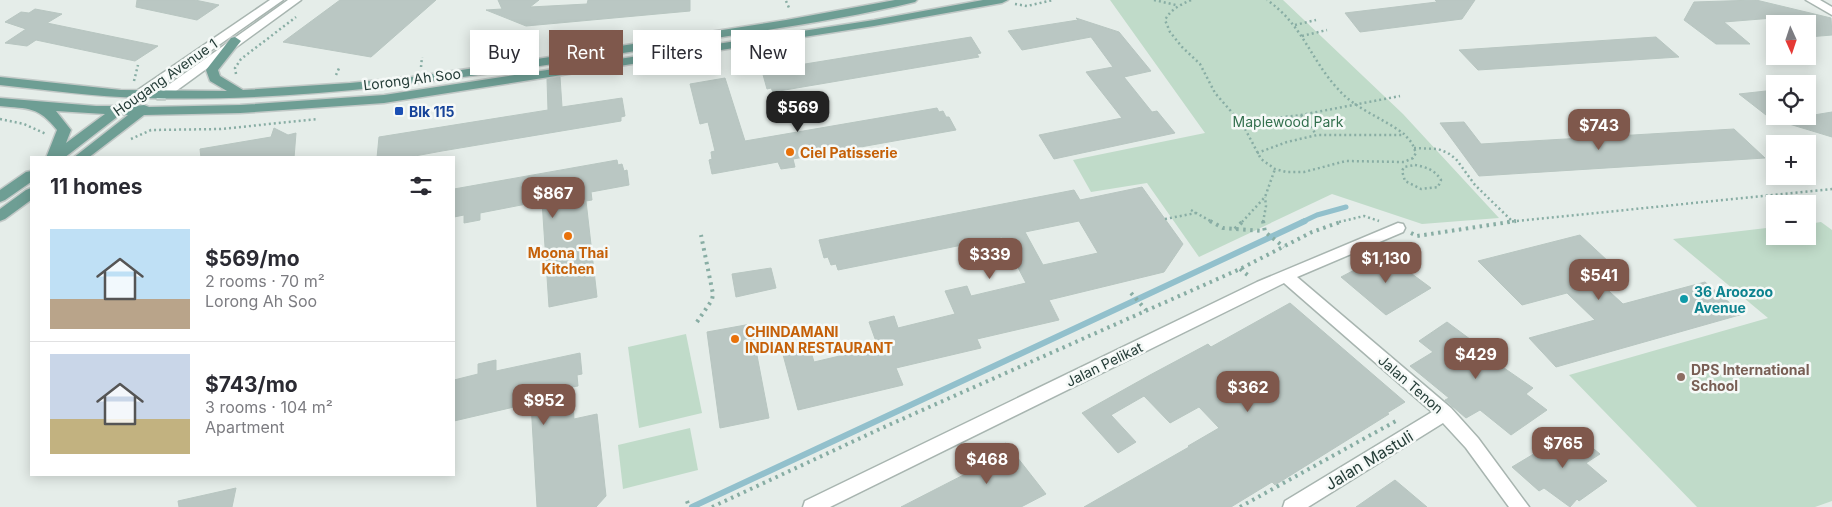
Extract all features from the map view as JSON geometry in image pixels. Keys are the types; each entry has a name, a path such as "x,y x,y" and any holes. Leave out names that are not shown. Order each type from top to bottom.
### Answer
{"main road":[{"name":"Lorong Ah Soo","path":"0,81 161,96 386,84 469,74 911,0"},
{"name":"Lorong Ah Soo","path":"0,102 37,107 118,110 236,110 384,99 874,23 1002,0"},
{"path":"864,9 851,15 850,20 857,23 874,23"},
{"path":"236,41 212,70 214,78 240,93"},
{"name":"Hougang Avenue 1","path":"56,156 139,95"},
{"name":"Hougang Avenue 1","path":"82,156 161,96"},
{"path":"37,107 51,114 64,130 54,156"},
{"path":"0,197 30,176"},
{"path":"0,216 30,194"}],"street":[{"name":"Hougang Avenue 1","path":"139,95 277,0"},
{"name":"Hougang Avenue 1","path":"161,96 295,0"},
{"path":"1812,0 1832,12"},
{"name":"Jalan Pelikat","path":"812,507 1254,290 1398,228"},
{"name":"Jalan Tenon","path":"1286,276 1445,413 1472,443 1520,507"},
{"name":"Jalan Mastuli","path":"1292,507 1445,413"}],"path":[{"path":"1015,4 1027,6 1053,0"},
{"path":"1154,0 1177,6"},
{"path":"1191,0 1177,6 1168,14 1165,20 1170,32 1182,47 1200,64 1215,93 1241,122 1261,159 1276,169 1286,172 1304,172 1346,160 1404,162 1413,158 1416,153 1414,148 1403,135 1383,120 1357,105 1331,83 1295,24 1281,9 1267,0"},
{"path":"780,12 790,10 786,1"},
{"path":"238,78 235,68 241,59 291,22 302,11"},
{"path":"1295,24 1316,20"},
{"path":"1302,36 1327,30"},
{"path":"421,63 422,58"},
{"path":"135,76 138,65"},
{"path":"420,71 429,69"},
{"path":"334,78 344,77"},
{"path":"125,83 134,82 142,78"},
{"path":"1241,122 1301,115 1400,96"},
{"path":"1301,115 1317,134"},
{"path":"0,119 34,127 47,135 48,139"},
{"path":"147,126 151,130"},
{"path":"1257,154 1287,142 1317,134 1403,135"},
{"path":"1414,148 1438,149 1448,153 1456,159 1475,185 1512,221"},
{"path":"1404,162 1409,166 1422,166 1434,172 1439,176 1440,184 1438,187 1427,189 1407,183 1401,175 1402,171 1409,166"},
{"path":"1235,229 1265,197 1276,169"},
{"path":"1264,231 1262,224 1268,203 1265,197"},
{"path":"1191,210 1224,228 1264,231 1285,248"},
{"path":"1165,219 1196,213"},
{"path":"697,322 712,300 713,294 701,235"},
{"path":"1131,293 1146,310"},
{"path":"1240,507 1401,418"},
{"path":"686,501 689,507"}],"green space":[{"name":"Maplewood Park","path":"1110,0 1283,0 1403,114 1499,218 1422,224 1332,194 1199,257 1147,183 1091,192 1073,160 1205,133"},
{"path":"1821,222 1832,230 1832,501 1815,507 1697,507 1569,375 1768,318 1673,239 1766,228 1766,245 1816,245 1816,223"},
{"path":"686,334 702,413 639,428 628,347"},
{"path":"690,428 698,470 623,489 618,445"}],"building":[{"path":"137,0 195,0 219,5 197,20 136,7"},
{"path":"340,0 436,0 371,57 283,42"},
{"path":"498,0 539,0 530,7 587,4 588,0 690,0 690,11 526,26 486,10 502,9"},
{"path":"1435,0 1475,0 1462,19 1360,32 1345,13 1437,2"},
{"path":"1756,0 1831,18 1832,35 1816,36 1816,15 1766,15 1766,19 1724,22 1750,44 1716,44 1684,20 1694,2"},
{"path":"35,9 62,14 47,23 158,46 135,61 36,40 27,46 5,43 26,29 5,22 21,12 29,13"},
{"path":"1076,18 1119,32 1151,71 1124,77 1152,112 1157,111 1175,133 1054,159 1039,135 1122,118 1086,72 1113,67 1091,37 1022,50 1008,31 1078,20"},
{"path":"971,37 981,53 977,54 979,57 773,92 771,88 767,89 763,75 805,75 805,64"},
{"path":"1656,37 1679,57 1478,70 1459,50"},
{"path":"560,77 562,107 622,98 625,116 621,117 621,121 415,156 377,156 379,137 548,110 547,79"},
{"path":"725,78 745,141 937,108 939,112 943,111 946,117 949,117 956,130 793,159 795,167 781,169 778,162 712,174 709,160 712,159 711,152 715,151 708,122 700,124 690,84"},
{"path":"1766,91 1766,115 1739,94"},
{"path":"1832,112 1832,137 1792,125 1816,125 1816,115"},
{"path":"1464,122 1481,144 1734,129 1765,158 1479,176 1440,123"},
{"path":"274,128 288,135 296,133 294,156 201,156 200,149 271,137"},
{"path":"617,160 618,165 622,164 624,171 627,170 629,185 591,192 592,200 586,201 597,297 549,307 542,201 480,213 480,220 464,223 464,215 455,217 455,189"},
{"path":"1142,187 1183,244 1164,272 1049,300 1059,320 977,339 981,348 896,368 903,385 798,410 782,351 809,345 814,362 878,347 869,322 894,316 898,328 955,314 945,291 967,286 971,296 1026,283 1002,237 838,270 836,264 831,265 828,257 824,258 819,240 1074,190 1080,200","holes":["1079,221 1098,253 1043,265 1025,232"]},
{"name":"36 Aroozoo Avenue","path":"1580,235 1610,263 1585,269 1623,304 1705,282 1743,314 1556,367 1529,338 1595,320 1567,293 1522,305 1478,261"},
{"path":"1385,254 1431,288 1386,315 1341,277"},
{"path":"771,268 776,288 736,297 732,274"},
{"path":"1290,303 1405,402 1387,413 1389,414 1275,485 1272,482 1231,507 1084,507 1219,428 1199,407 1170,423 1144,396 1111,415 1136,442 1118,453 1082,413 1208,344 1211,347"},
{"path":"1447,322 1494,357 1491,359 1533,388 1526,394 1547,410 1511,435 1480,410 1466,418 1445,400 1449,398 1410,366 1433,352 1419,341"},
{"path":"751,324 769,418 720,428 707,332"},
{"path":"580,353 582,374 577,375 578,386 572,387 574,419 597,414 606,496 596,507 537,507 531,403 455,421 455,380 478,374 478,364 496,360 496,371"},
{"path":"1572,431 1600,454 1586,463 1607,481 1579,501 1577,499 1570,507 1544,488 1539,491 1512,467"},
{"path":"1006,443 1046,494 1021,507 901,507 981,466 976,458"},
{"path":"1395,480 1427,507 1356,507"},
{"path":"236,488 232,507 179,507 178,501"}],"waterway":[{"path":"1302,222 1317,215 1346,207"},
{"path":"692,507 1305,221"}],"place":[{"name":"Blk 115","path":"399,111"},
{"name":"Ciel Patisserie","path":"790,152"},
{"name":"Moona Thai Kitchen","path":"568,236"},
{"name":"36 Aroozoo Avenue","path":"1684,299"},
{"name":"CHINDAMANI INDIAN RESTAURANT","path":"735,339"},
{"name":"DPS International School","path":"1681,377"}]}
